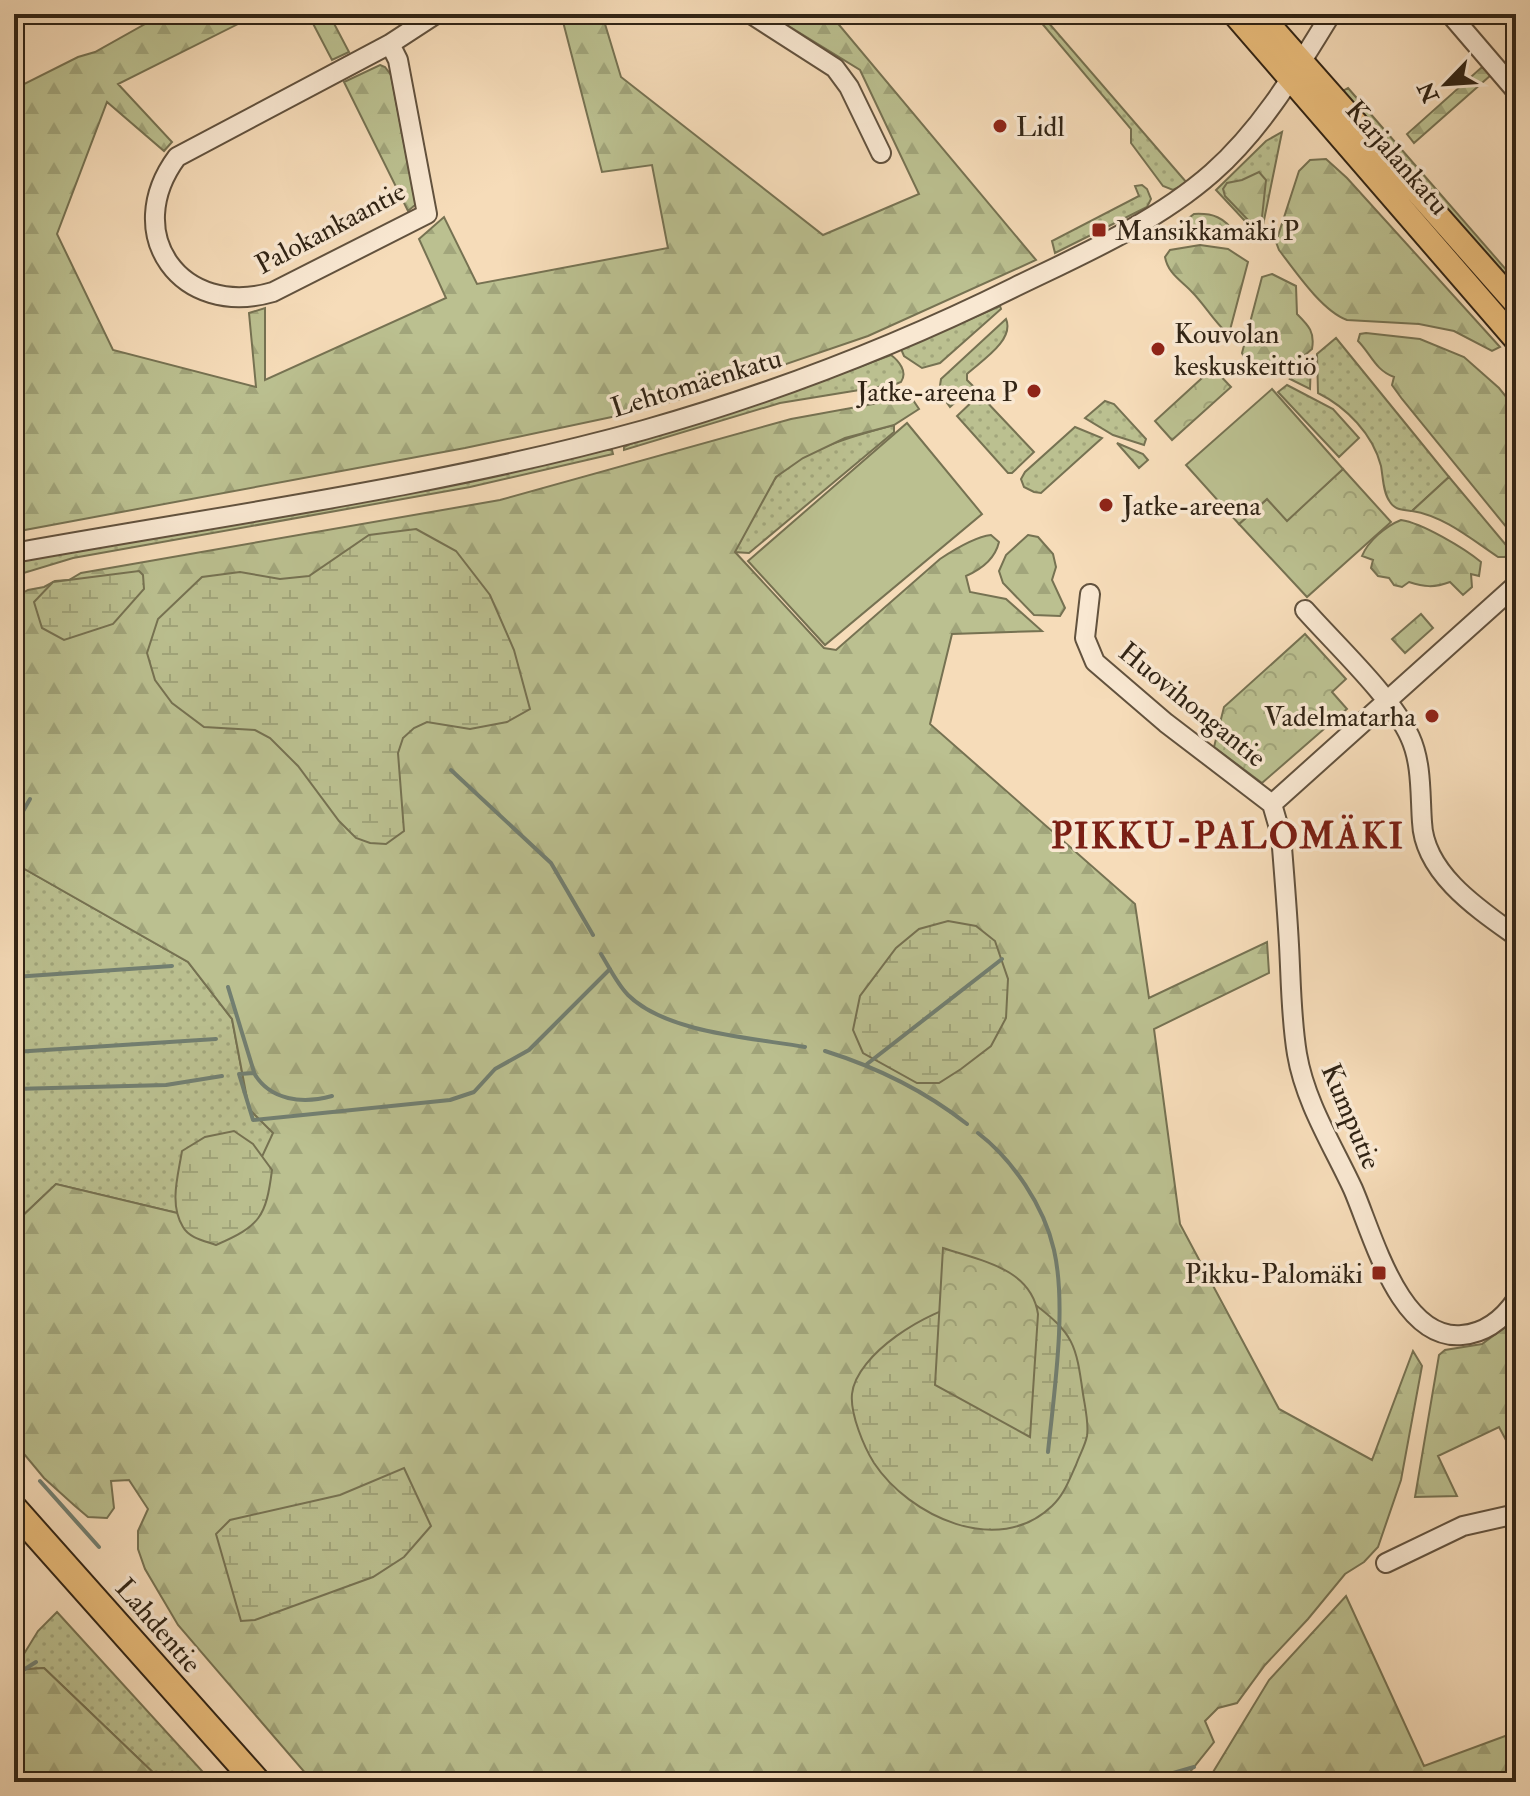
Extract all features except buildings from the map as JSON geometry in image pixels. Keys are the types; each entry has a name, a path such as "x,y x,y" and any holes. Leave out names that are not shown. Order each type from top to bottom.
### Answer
{"highway":[{"name":"Lahdentie","path":"14,1509 257,1782"}],"main road":[{"name":"Karjalankatu","path":"1234,14 1295,70 1516,304"},
{"name":"Karjalankatu","path":"1260,14 1295,70 1516,340"}],"street":[{"name":"Palokankaantie","path":"390,44 398,60 427,214 273,292 257,297 237,299 217,296 197,289 182,279 163,253 154,218 161,185 177,157 390,44 436,14"},
{"path":"751,14 835,68 849,87 881,153"},
{"name":"Lehtomäenkatu","path":"14,553 493,467 644,429 796,380 939,323 1047,271 1170,206 1232,154 1279,98 1331,14"},
{"path":"1450,14 1516,91"},
{"path":"1272,804 1516,585"},
{"name":"Huovihongantie","path":"1090,594 1085,638 1095,662 1166,723 1272,804"},
{"path":"1305,610 1402,722 1414,749 1423,833 1433,860 1466,897 1516,936"},
{"name":"Kumputie","path":"1272,804 1281,835 1298,1057 1312,1101 1392,1280 1413,1315 1432,1331 1448,1336 1476,1333 1487,1328 1499,1321 1516,1300"},
{"path":"1386,1563 1463,1526 1516,1514"}],"green space":[{"path":"163,14 258,14 118,84 172,142 164,151 107,102 57,234 113,350 256,387 249,313 265,308 265,380 446,298 419,239 444,217 477,284 668,248 652,165 602,172 561,14 602,14 621,77 823,235 919,194 860,70 769,14 830,14 1036,260 868,336 640,411 465,448 14,532 14,89 78,57 95,52"},
{"path":"308,14 329,14 349,52 332,60"},
{"path":"1034,14 1041,14 1187,183 1173,190 1163,186 1131,143 1131,129"},
{"path":"380,65 391,75 415,201 408,211 344,82"},
{"path":"1482,67 1491,75 1414,143 1407,134"},
{"path":"1348,88 1516,281 1516,292 1341,92"},
{"path":"1282,132 1262,230 1258,235 1216,190 1266,141"},
{"path":"1326,159 1347,178 1500,347 1492,351 1454,331 1419,324 1347,320 1319,299 1279,250 1276,242 1299,171 1310,160"},
{"path":"1259,172 1266,180 1262,217 1255,223 1250,222 1225,196 1223,189 1227,183"},
{"path":"1142,185 1151,199 1147,207 1055,253 1052,241 1139,196 1135,186"},
{"path":"1194,214 1218,217 1235,234 1226,237 1178,231 1177,227"},
{"path":"1200,245 1228,249 1248,262 1230,330 1226,332 1172,273 1165,257 1170,250"},
{"path":"1272,274 1296,286 1297,314 1313,338 1312,349 1294,364 1273,372 1247,362 1242,353 1262,277"},
{"path":"1000,306 1001,309 940,363 922,368 904,356 901,349"},
{"path":"1006,319 1006,335 967,374 967,380 973,386 950,407 939,392 941,379"},
{"path":"1360,334 1420,339 1464,357 1499,388 1516,409 1516,539 1402,399 1392,385 1394,377 1378,366 1358,341"},
{"path":"1336,338 1449,477 1412,511 1392,505 1372,443 1348,414 1318,393 1317,354"},
{"path":"891,355 903,371 901,382 896,384 780,403 624,450 630,444 781,396"},
{"path":"1311,362 1310,389 1290,379"},
{"path":"1213,368 1231,387 1172,440 1155,421"},
{"path":"1287,385 1333,409 1359,438 1339,457 1278,392"},
{"path":"1272,389 1343,469 1287,521 1267,499 1239,524 1186,465"},
{"path":"911,397 919,409 894,425 845,438 803,458 776,477 735,552 824,648 836,650 940,559 971,541 991,535 999,542 997,548 987,563 966,576 970,592 1006,599 1042,631 952,634 930,724 1135,904 1149,998 1267,942 1269,973 1154,1029 1180,1224 1279,1409 1372,1460 1413,1351 1422,1366 1401,1480 1378,1547 1364,1562 1345,1574 1265,1665 1237,1703 1218,1708 1205,1721 1214,1742 1182,1782 313,1782 178,1625 145,1569 138,1549 138,1531 148,1509 129,1480 111,1481 114,1508 107,1518 88,1517 44,1478 14,1442 14,1224 56,1184 198,1218 239,1206 273,1133 249,1109 232,1019 188,962 14,863 14,598 28,590 69,580 81,573 500,500 791,419"},
{"path":"982,397 1034,452 1012,473 1008,473 957,416 975,399"},
{"path":"1105,401 1114,404 1146,439 1144,445 1113,435 1085,418"},
{"path":"907,423 982,514 825,645 748,561"},
{"path":"894,425 894,432 749,553 734,552 769,488 784,470 812,452"},
{"path":"1075,427 1102,438 1041,493 1024,487 1021,479 1025,472"},
{"path":"1117,443 1143,454 1148,460 1139,468"},
{"path":"599,450 612,450 613,454 470,487 73,558 14,576 14,562 492,476"},
{"path":"1343,469 1391,522 1307,597 1239,524 1267,499 1287,520"},
{"path":"1449,477 1511,551 1505,557 1498,557 1446,523 1412,511"},
{"path":"1401,520 1442,537 1481,562 1479,576 1471,574 1472,587 1463,595 1450,582 1429,586 1409,582 1402,587 1394,585 1389,578 1378,576 1371,568 1373,560 1362,556 1378,535"},
{"path":"416,529 456,551 490,595 514,650 530,709 507,722 470,729 427,722 414,728 403,738 398,753 404,831 386,844 370,843 356,838 339,821 298,766 270,738 255,730 204,727 172,703 155,680 147,653 158,619 202,577 240,572 280,579 309,576 369,535"},
{"path":"1028,535 1038,537 1053,554 1056,567 1052,580 1065,608 1060,616 1034,615 1003,583 999,571 1006,555"},
{"path":"139,571 143,575 144,589 113,624 64,640 42,628 34,602 53,582"},
{"path":"1421,614 1433,628 1405,653 1392,639"},
{"path":"1305,634 1346,679 1332,692 1347,709 1262,783 1214,747 1224,707"},
{"path":"14,863 188,962 232,1019 249,1109 274,1133 240,1206 198,1218 56,1184 14,1224"},
{"path":"948,921 976,926 995,941 1008,979 1006,1018 991,1046 961,1069 939,1083 917,1083 863,1053 853,1030 860,996 896,948 919,929"},
{"path":"234,1131 253,1144 272,1170 270,1186 258,1218 242,1232 216,1245 193,1236 183,1227 176,1209 177,1180 182,1151 205,1137"},
{"path":"943,1248 988,1262 1015,1276 1033,1298 1038,1314 1030,1437 935,1385"},
{"path":"1033,1303 1057,1323 1071,1341 1081,1377 1087,1436 1068,1482 1052,1506 1030,1521 1006,1529 981,1529 956,1524 931,1514 889,1482 874,1463 853,1411 852,1394 857,1379 880,1349 933,1315 966,1304"},
{"path":"1516,1319 1516,1440 1508,1444 1499,1427 1438,1456 1457,1496 1415,1497 1439,1355 1445,1350 1482,1344"},
{"path":"404,1468 431,1526 404,1557 373,1577 255,1620 241,1621 216,1534 230,1520 340,1495"},
{"path":"1346,1596 1424,1766 1516,1732 1516,1782 1207,1782 1269,1680"},
{"path":"57,1612 212,1782 163,1782 44,1668 14,1670 38,1631"},
{"path":"44,1668 163,1782 14,1782 14,1670"}],"waterway":[{"path":"451,770 551,863 593,935"},
{"path":"14,827 30,799"},
{"path":"601,954 628,995 644,1008 665,1018 712,1032 805,1047"},
{"path":"867,1064 1002,959"},
{"path":"14,977 172,966"},
{"path":"332,1096 310,1100 288,1098 269,1090 254,1073 239,1074 253,1120 450,1100 474,1092 495,1069 529,1050 610,969"},
{"path":"228,987 254,1072"},
{"path":"14,1052 216,1039"},
{"path":"825,1051 899,1081 967,1124"},
{"path":"14,1089 166,1085 222,1076"},
{"path":"978,1133 1003,1156 1025,1185 1043,1217 1054,1250 1058,1273 1059,1323 1048,1452"},
{"path":"40,1481 99,1547"},
{"path":"14,1676 36,1662"},
{"path":"1142,1782 1194,1767"}],"place":[{"name":"Lidl","path":"1000,126"},
{"name":"Mansikkamäki P","path":"1099,230"},
{"name":"Kouvolan keskuskeittiö","path":"1158,349"},
{"name":"Jatke-areena P","path":"1034,391"},
{"name":"Jatke-areena","path":"1106,505"},
{"name":"Vadelmatarha","path":"1432,716"},
{"name":"Pikku-Palomäki","path":"1379,1273"}],"district":[{"name":"PIKKU-PALOMÄKI","path":"1228,835"}]}
